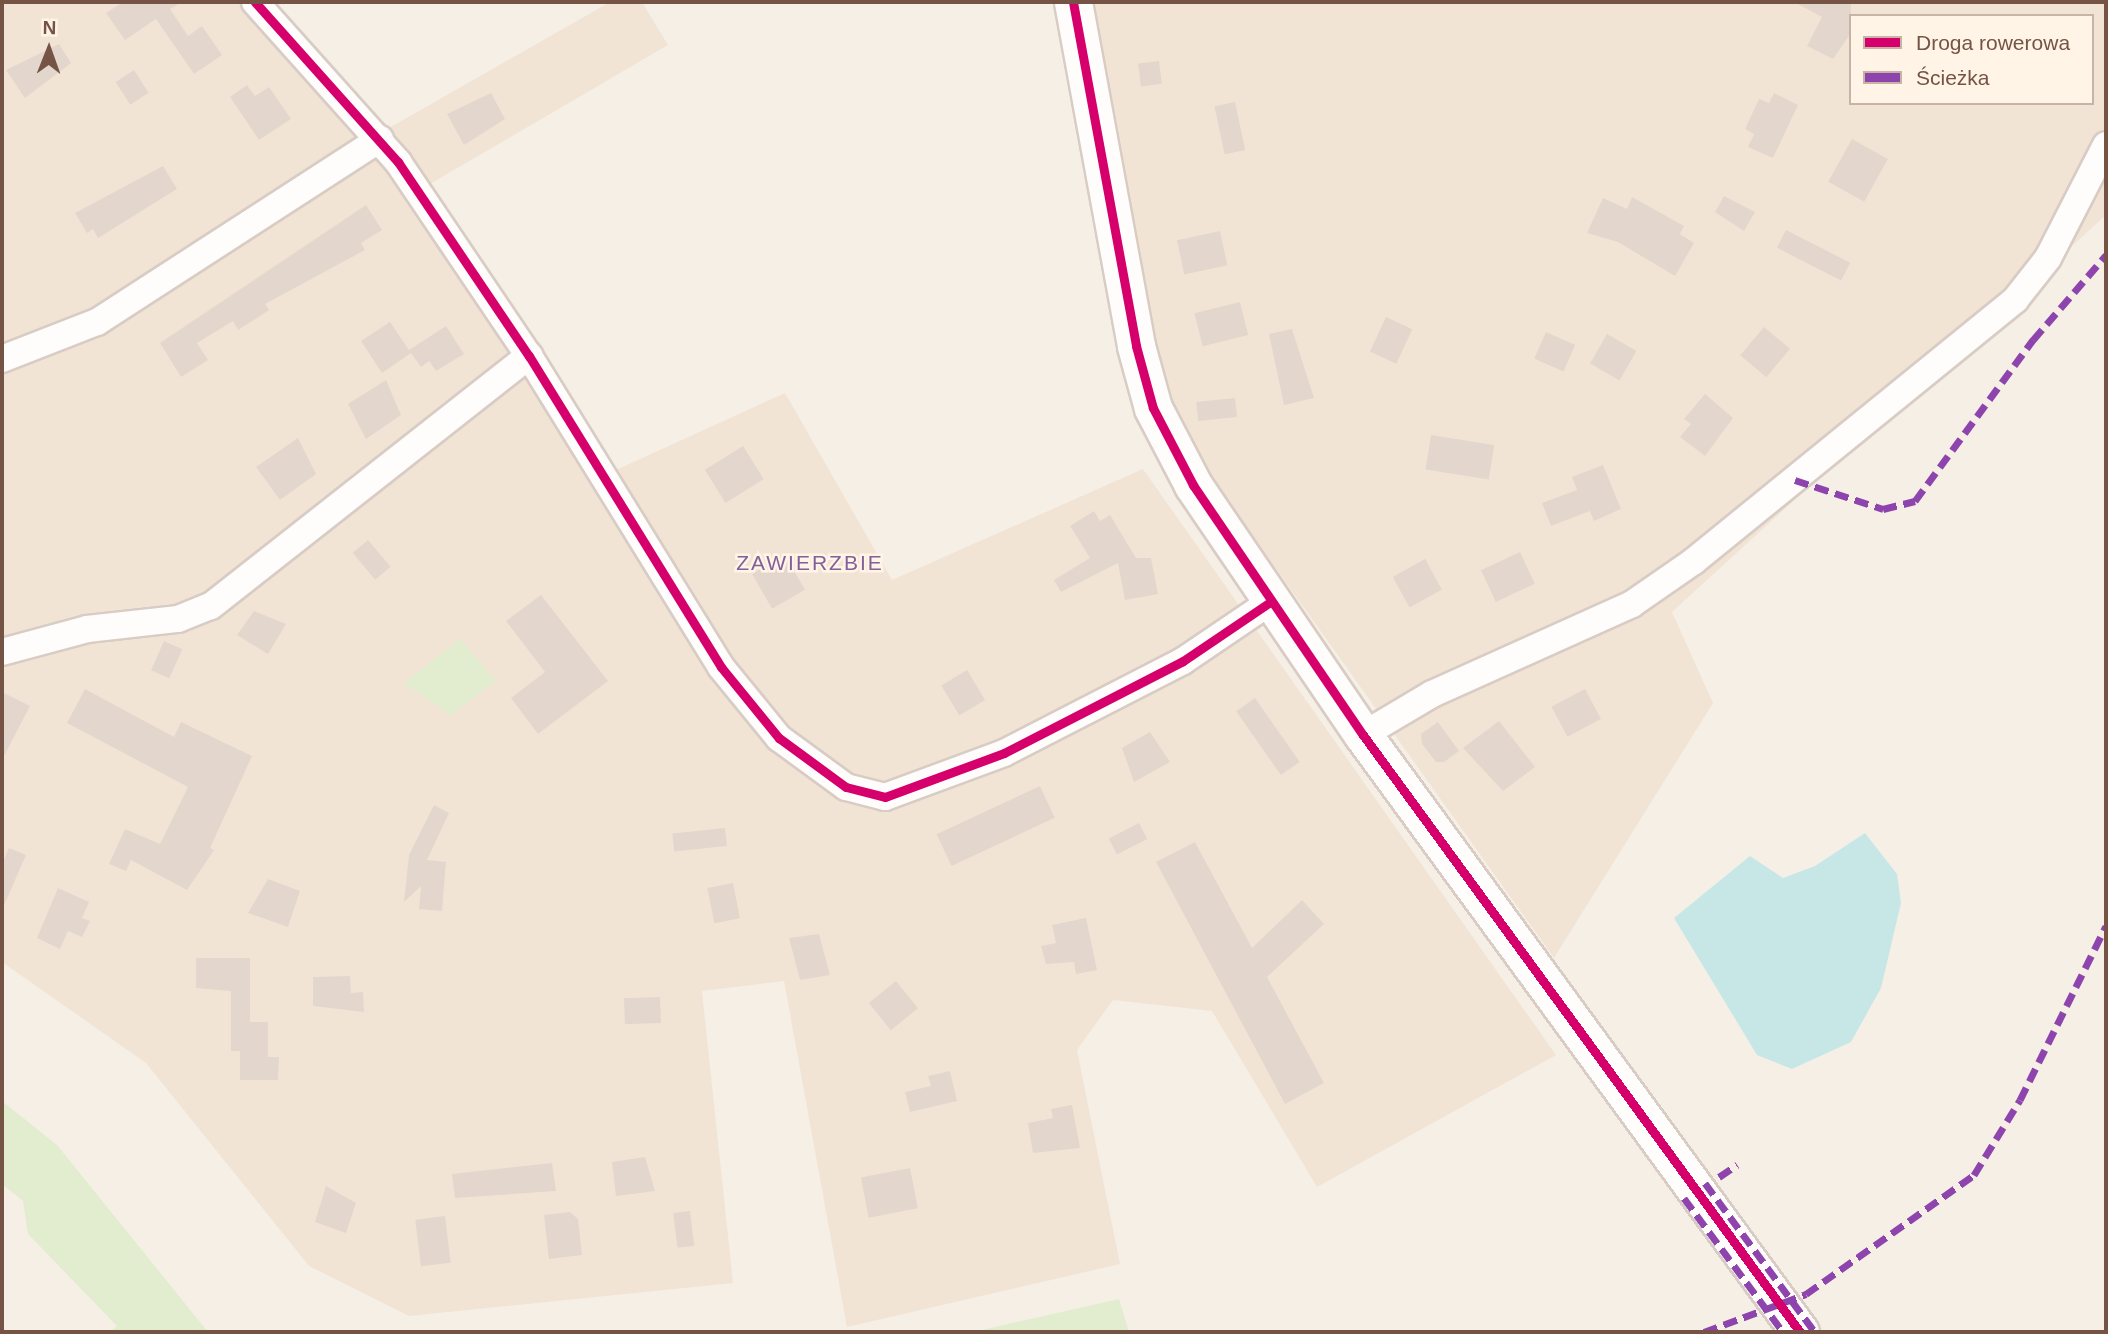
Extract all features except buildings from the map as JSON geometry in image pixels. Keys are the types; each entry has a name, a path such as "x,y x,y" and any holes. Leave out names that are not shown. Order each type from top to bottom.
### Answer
{"street":[{"path":"255,2 380,139 529,356 721,667 811,766 862,793 885,797 915,790 1004,753 1183,662 1270,602"},
{"path":"1073,2 1153,408 1193,485 1270,602 1363,735 1800,1332"},
{"path":"2,359 97,322 380,139"},
{"path":"1363,735 1432,694 1632,604 1694,561 2015,300 2048,258 2106,145"},
{"path":"2,652 87,629 178,619 211,606 529,356"},
{"path":"1695,1190 1783,1332"},
{"path":"1695,1190 1815,1332"}],"shaded area":[{"path":"2,2 270,2 389,128 610,2 642,2 668,45 430,184 616,470 785,393 892,580 1143,469 1556,1055 1317,1187 1212,1011 1113,1000 1077,1050 1120,1264 847,1327 784,981 702,991 733,1283 409,1316 309,1266 146,1063 2,962"},
{"path":"1057,2 2106,2 2106,215 1672,612 1713,703 1554,958 1137,374"}],"green space":[{"path":"460,639 496,681 451,715 404,683"},
{"path":"2,1101 57,1145 208,1332 110,1332 117,1326 28,1234 23,1201 2,1184"},
{"path":"1119,1299 1129,1332 973,1332"}],"water":[{"path":"1865,833 1897,874 1901,903 1881,988 1851,1042 1792,1069 1757,1055 1674,918 1750,856 1783,878 1815,866"}],"marked path":[{"path":"1795,480 1883,509 1915,501 2033,340 2106,255"},
{"path":"1704,1332 1806,1294 1974,1175 2020,1100 2106,926"},
{"path":"1719,1177 1737,1165"},
{"path":"1705,1183 1815,1332"},
{"path":"1684,1198 1783,1332"}],"cycle path":[{"path":"255,2 398,162 529,356 721,667 779,738 846,787 885,797 1004,753 1183,661 1270,602"},
{"path":"1073,2 1136,346 1153,408 1193,485 1363,735 1800,1332"}],"district":[{"name":"ZAWIERZBIE","path":"810,563"}]}
